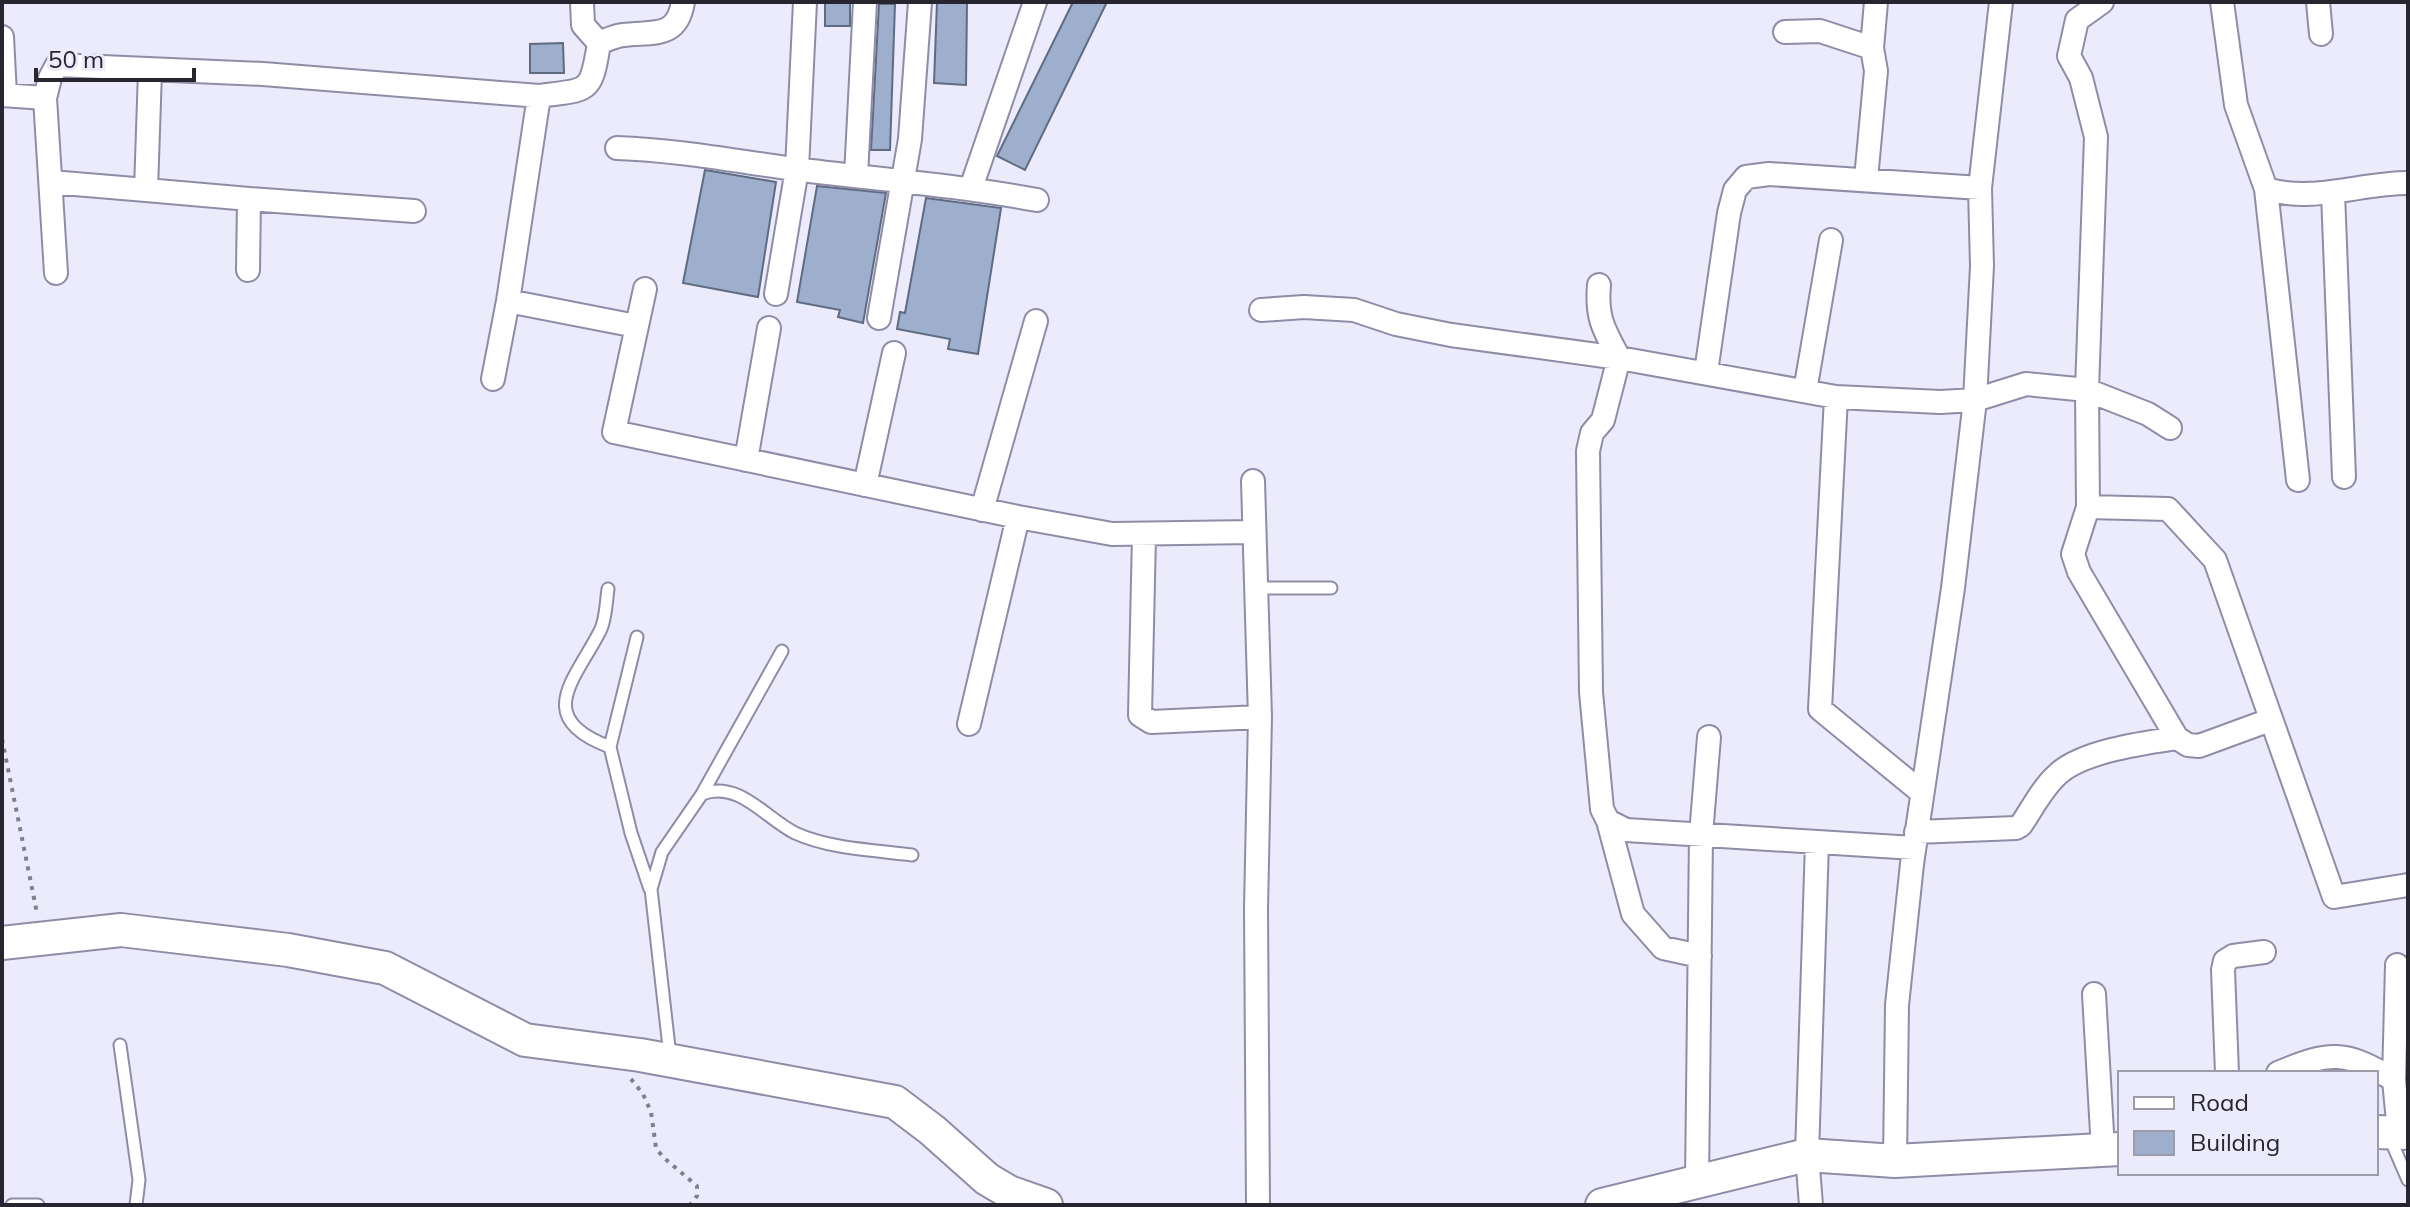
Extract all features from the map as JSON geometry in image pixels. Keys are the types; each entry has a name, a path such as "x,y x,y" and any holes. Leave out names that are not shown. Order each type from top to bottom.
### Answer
{"street":[{"path":"582,2 583,25 599,43"},
{"path":"599,43 618,35 667,30 679,16 683,2"},
{"path":"776,294 797,169 805,2"},
{"path":"856,176 865,2"},
{"path":"879,318 910,139 920,2"},
{"path":"971,188 1035,2"},
{"path":"1866,179 1876,71 1872,48 1876,2"},
{"path":"1895,1161 1897,1005 1921,792 1953,588 1975,400 1982,266 1980,188 2001,2"},
{"path":"2222,2 2236,105 2266,189 2298,480"},
{"path":"2318,2 2321,34"},
{"path":"2098,4 2077,20 2069,56 2081,78 2096,137 2087,390 2088,507 2073,554 2079,572 2177,738 2188,745 2199,746 2270,720"},
{"path":"1785,32 1820,31 1872,48"},
{"path":"2,37 4,95 45,98"},
{"path":"56,273 45,98 57,65 263,74 539,96 575,91 590,83 599,43"},
{"path":"146,190 150,71"},
{"path":"493,379 539,96"},
{"path":"617,148 971,188 1037,200"},
{"path":"1706,372 1729,213 1735,190 1746,177 1769,174 1980,188"},
{"path":"51,182 414,211"},
{"path":"2266,189 2286,195 2333,193 2384,183 2408,183"},
{"path":"2333,193 2344,477"},
{"path":"248,270 249,199"},
{"path":"1805,391 1831,240"},
{"path":"1599,285 1599,322 1619,358 1603,420 1592,433 1588,451 1591,692 1602,809 1633,914 1663,948 1700,956"},
{"path":"645,289 614,432 1089,531 1144,535 1253,532"},
{"path":"508,301 636,326"},
{"path":"1261,310 1304,307 1354,310 1396,324 1451,335 1706,372 1836,397 1940,402 1975,400 2026,384 2087,390 2148,414 2170,428"},
{"path":"982,510 1036,321"},
{"path":"746,460 769,328"},
{"path":"865,485 894,353"},
{"path":"1836,397 1820,709 1921,792"},
{"path":"1253,481 1260,717 1256,909 1258,1205"},
{"path":"2088,507 2168,509 2215,560 2334,897 2408,885"},
{"path":"969,724 1018,517"},
{"path":"1144,535 1140,715 1151,722 1260,717"},
{"path":"1697,1182 1701,835 1709,737"},
{"path":"1608,821 1626,830 1817,842 1915,840 2016,828 2056,775 2067,767 2111,752 2177,738"},
{"path":"1811,1205 1807,1155 1817,842"},
{"path":"2,943 121,930 288,950 385,968 525,1040 671,1061 895,1102 987,1179 1009,1192 1046,1205"},
{"path":"2227,1071 2225,961 2233,956 2264,952"},
{"path":"2393,1132 2397,965"},
{"path":"1602,1205 1807,1155 1895,1161 2112,1149 2094,994"},
{"path":"2284,1071 2331,1055 2364,1062 2394,1080"}],"lane":[{"path":"1256,588 1331,588"},
{"path":"608,589 602,628 572,676 566,701 568,719 588,739 610,747"},
{"path":"637,637 610,747 631,833 651,889 671,1061"},
{"path":"651,889 662,852 702,794 782,651"},
{"path":"702,794 721,790 737,794 795,833 814,840 912,855"},
{"path":"120,1045 139,1180 136,1205"},
{"path":"2393,1132 2408,1180"},
{"path":"12,1205 38,1205"}],"path":[{"path":"2,739 42,938"},
{"path":"605,1051 643,1094 651,1112 656,1148 697,1186 697,1196 690,1205"}],"building":[{"path":"825,2 850,2 850,26 825,26"},
{"path":"937,2 967,2 966,85 934,83"},
{"path":"1073,2 1107,2 1025,170 997,156"},
{"path":"879,4 895,4 890,150 871,150"},
{"path":"563,43 564,73 530,73 530,44"},
{"path":"705,170 776,182 758,297 683,283"},
{"path":"817,186 886,193 863,323 838,317 840,310 797,302"},
{"path":"926,198 1001,208 978,354 948,349 950,339 897,329 900,312 905,313"}]}
